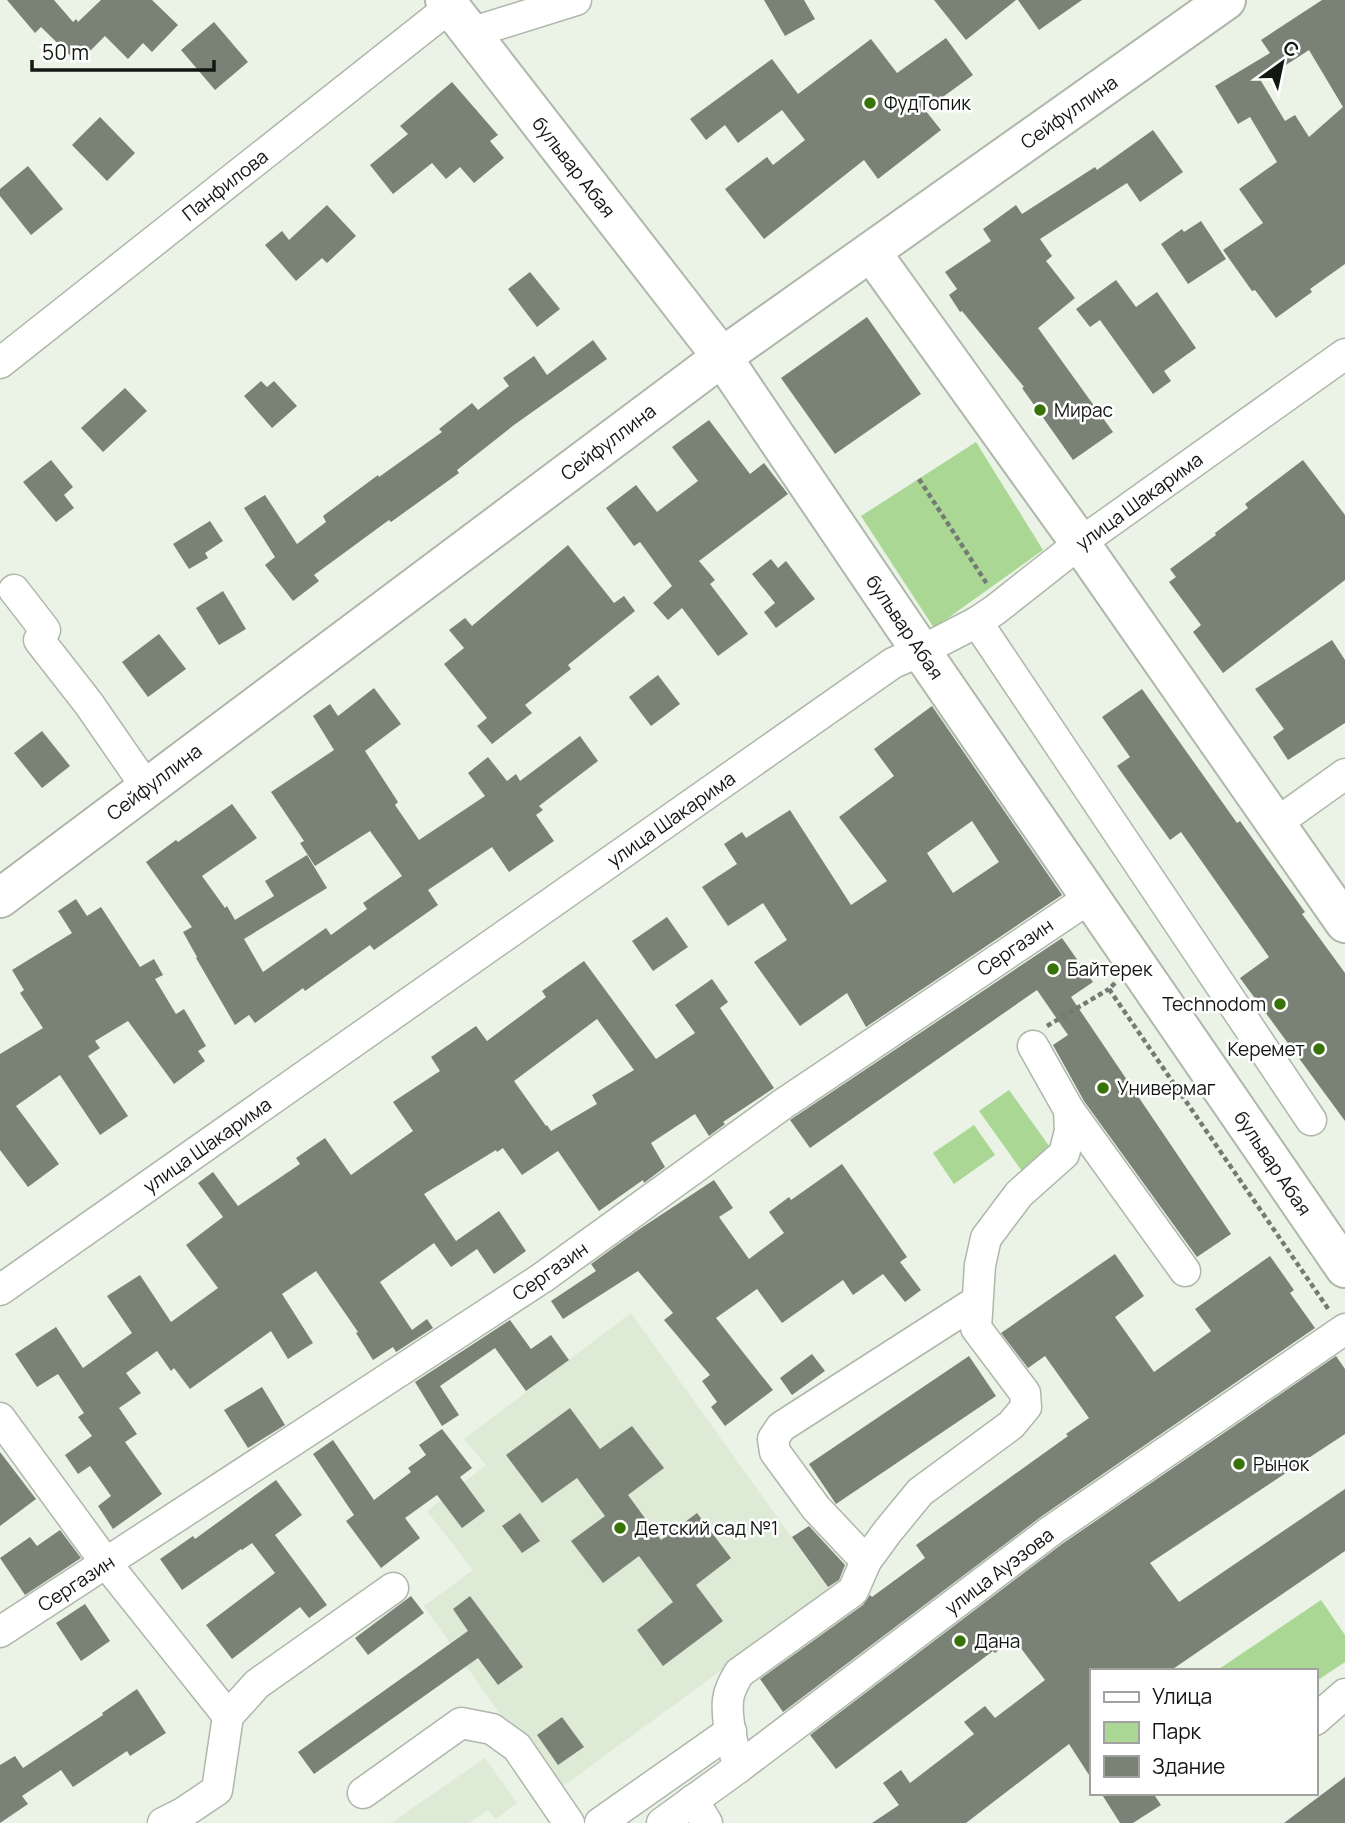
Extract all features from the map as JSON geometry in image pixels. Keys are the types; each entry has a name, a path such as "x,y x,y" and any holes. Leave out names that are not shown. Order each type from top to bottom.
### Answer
{"main road":[{"name":"Сейфуллина","path":"0,898 722,357 1226,0"},
{"name":"бульвар Абая","path":"455,13 722,357 1345,1268"},
{"path":"871,252 1080,542 1345,923"}],"street":[{"name":"Панфилова","path":"0,363 455,13 576,0"},
{"name":"улица Шакарима","path":"0,1290 893,663 986,616 1080,542 1345,354"},
{"path":"13,590 45,630 30,647 89,704 146,788"},
{"path":"986,616 1311,1120"},
{"path":"1275,824 1345,774"},
{"name":"Сергазин","path":"0,1632 542,1279 794,1097 1091,897"},
{"path":"1033,1046 1069,1110 1185,1271"},
{"path":"738,1768 728,1702 738,1673 853,1591 866,1561 920,1492 1011,1425 1026,1407 1025,1393 976,1328 980,1265 986,1238 1019,1194 1064,1154 1070,1131 1069,1110"},
{"path":"866,1561 816,1508 775,1452 773,1439 781,1427 977,1301"},
{"name":"улица Ауэзова","path":"662,1823 700,1812 738,1768 1052,1530 1345,1329"},
{"path":"0,1418 106,1563 228,1716"},
{"path":"163,1823 217,1790 228,1716 257,1684 393,1588"},
{"path":"1317,1718 1345,1694"},
{"path":"363,1793 461,1723 492,1729 517,1747 569,1823"},
{"path":"600,1823 731,1731"}],"path":[{"path":"919,479 989,588 986,616"},
{"path":"1033,1046 1028,1037 1110,989"}],"shaded area":[{"path":"631,1313 830,1591 555,1792 424,1606 473,1570 427,1511 486,1465 464,1439"},
{"path":"485,1758 517,1803 495,1819 488,1810 469,1823 391,1823"}],"green space":[{"path":"976,442 1043,550 934,628 861,516"},
{"path":"1009,1090 1052,1150 1022,1171 979,1111"},
{"path":"974,1125 995,1155 954,1184 933,1153"},
{"path":"1321,1600 1345,1635 1345,1662 1317,1681 1317,1669 1219,1669"}],"building":[{"path":"7,0 54,0 73,22 76,19 78,22 101,0 152,0 178,25 152,52 143,43 128,59 105,36 78,63 41,27 35,33"},
{"path":"764,0 804,0 815,19 785,36"},
{"path":"934,0 1016,0 966,40"},
{"path":"1018,0 1082,0 1039,30"},
{"path":"1322,0 1345,0 1345,264 1276,318 1255,290 1252,291 1223,250 1263,223 1239,189 1277,162 1250,117 1238,124 1215,86 1270,53 1261,40","holes":["1309,50 1343,107 1309,137 1295,115 1285,121 1261,81"]},
{"path":"214,22 248,62 215,90 181,50"},
{"path":"946,38 973,75 925,110 941,130 878,179 864,160 764,239 725,189 767,157 773,165 805,140 782,110 738,143 725,125 706,140 690,119 772,59 798,94 871,39 897,73"},
{"path":"452,82 498,135 490,141 504,158 474,183 460,167 446,179 432,163 393,194 370,165 408,134 400,126"},
{"path":"100,117 135,153 107,181 72,145"},
{"path":"1153,130 1183,172 1140,202 1127,183 1040,239 1052,256 1046,261 1075,298 1038,328 1113,432 1073,460 1022,388 1024,387 962,311 960,312 949,295 957,289 945,272 991,241 983,229 1016,205 1022,214 1095,167 1097,170"},
{"path":"28,166 63,209 31,235 0,196 0,189"},
{"path":"327,205 356,236 327,263 322,258 296,281 265,245 282,231 289,240"},
{"path":"1201,221 1226,259 1188,284 1161,244 1182,229 1184,232"},
{"path":"530,272 560,309 537,327 508,289"},
{"path":"1116,280 1136,307 1157,292 1196,348 1164,371 1171,381 1153,394 1100,320 1090,327 1076,309"},
{"path":"867,317 921,394 835,454 781,378"},
{"path":"593,340 607,359 514,425 457,470 459,473 314,575 319,581 293,601 265,565 275,557 244,508 265,495 297,544 326,522 323,516 442,432 439,429 472,403 478,410 509,386 503,378 534,356 547,375"},
{"path":"261,381 267,387 274,381 297,406 272,428 244,396"},
{"path":"125,388 147,411 103,452 81,428"},
{"path":"709,420 750,474 764,463 788,494 699,561 715,580 710,584 748,634 718,656 682,608 668,620 653,603 672,586 640,542 634,546 606,508 636,485 657,512 698,481 672,447"},
{"path":"51,460 73,487 64,495 74,508 56,522 23,482"},
{"path":"1303,460 1345,515 1345,580 1223,673 1193,632 1201,625 1169,582 1176,577 1170,569 1216,535 1215,533 1248,508 1245,504"},
{"path":"210,521 223,541 205,553 208,558 189,569 173,544"},
{"path":"568,545 614,603 624,596 635,611 568,665 571,669 525,705 532,713 492,744 477,726 487,718 444,664 464,648 449,630 465,618 472,626"},
{"path":"771,559 778,568 786,561 815,599 776,628 764,612 775,603 752,574"},
{"path":"223,591 246,629 219,645 196,608"},
{"path":"159,634 186,669 148,697 122,662"},
{"path":"1332,640 1345,660 1345,723 1288,760 1273,737 1284,729 1255,689"},
{"path":"658,675 680,704 651,726 629,697"},
{"path":"374,688 401,724 365,751 398,802 395,805 419,840 485,796 468,773 488,757 507,781 516,774 520,781 580,736 598,761 539,806 543,810 536,815 554,841 509,872 492,847 428,890 438,905 374,950 370,945 255,1023 249,1015 235,1025 183,932 192,927 146,862 232,804 257,838 202,876 235,920 274,896 265,881 307,855 327,888 244,939 263,972 326,928 331,935 367,909 363,903 402,876 370,831 315,866 300,843 304,841 271,792 334,750 313,716 330,704 338,716"},
{"path":"1142,689 1237,823 1240,821 1345,973 1345,1121 1240,978 1269,957 1181,832 1170,840 1117,766 1130,757 1102,717"},
{"path":"932,706 1062,895 866,1027 847,993 800,1026 754,962 787,940 763,903 728,926 702,887 737,864 724,844 742,832 746,838 790,810 851,905 887,881 839,817 894,776 874,749","holes":["972,821 999,862 953,893 927,853"]},
{"path":"42,731 70,766 42,788 14,753"},
{"path":"76,899 87,916 101,907 140,967 154,959 163,975 155,979 176,1014 184,1009 206,1046 198,1051 205,1061 174,1084 128,1021 95,1041 100,1048 88,1056 128,1116 100,1135 60,1075 16,1106 59,1164 28,1187 0,1150 0,1054 43,1028 20,993 24,990 12,970 72,933 58,911"},
{"path":"667,917 688,947 653,971 632,941"},
{"path":"1062,938 1093,982 1071,997 1231,1234 1197,1257 1084,1101 1053,1045 1068,1035 1037,990 810,1148 790,1120"},
{"path":"584,961 656,1059 695,1033 675,1005 712,979 728,1002 720,1008 774,1088 723,1122 725,1124 709,1136 695,1114 651,1143 665,1167 599,1211 558,1151 522,1175 503,1148 497,1152 496,1150 424,1194 456,1241 499,1211 526,1251 494,1274 477,1249 451,1267 434,1243 380,1282 412,1330 427,1319 433,1328 396,1352 393,1347 373,1360 356,1333 358,1332 316,1271 282,1294 313,1343 288,1359 271,1331 190,1389 174,1368 171,1371 157,1351 126,1373 141,1393 119,1408 137,1434 125,1442 162,1494 113,1529 98,1506 111,1496 90,1466 78,1474 65,1455 92,1436 78,1417 84,1413 58,1374 37,1387 15,1354 56,1327 83,1368 132,1333 107,1296 140,1275 171,1322 218,1288 186,1245 223,1217 198,1183 213,1172 238,1206 300,1164 296,1158 325,1138 351,1175 413,1131 393,1102 440,1071 431,1057 476,1026 487,1041 546,997 542,991","holes":["597,1019 634,1070 592,1095 597,1104 551,1131 514,1081"]},
{"path":"842,1164 907,1257 900,1262 921,1290 905,1302 883,1274 853,1295 843,1280 782,1323 757,1289 716,1318 773,1390 725,1426 711,1407 717,1402 702,1381 710,1375 664,1320 673,1313 638,1271 563,1319 551,1301 596,1271 591,1264 714,1180 733,1208 719,1217 749,1259 784,1233 769,1212"},
{"path":"1115,1254 1144,1296 1115,1317 1154,1372 1211,1331 1195,1309 1270,1256 1294,1290 1290,1293 1315,1328 1042,1516 783,1712 760,1679 863,1605 870,1595 872,1597 925,1558 916,1545 1089,1418 1045,1356 1028,1368 1001,1333"},
{"path":"510,1320 531,1349 551,1335 569,1360 526,1391 495,1348 440,1386 459,1415 442,1426 415,1382"},
{"path":"812,1354 825,1371 792,1395 780,1378"},
{"path":"969,1356 996,1396 836,1504 809,1464"},
{"path":"1336,1356 1345,1369 1345,1434 1150,1563 1179,1602 1345,1489 1345,1551 1173,1669 1090,1669 1090,1776 1069,1744 966,1823 872,1823 899,1805 883,1783 901,1770 910,1783 974,1734 964,1722 985,1706 995,1718 1045,1680 1014,1639 995,1653 993,1651 836,1769 810,1735 1062,1544"},
{"path":"262,1387 285,1425 248,1448 224,1410"},
{"name":"Детский сад №1","path":"570,1408 600,1449 632,1426 664,1468 628,1495 661,1540 697,1513 731,1558 696,1585 723,1621 663,1666 637,1630 673,1602 639,1556 603,1583 571,1541 605,1516 577,1478 542,1503 506,1455"},
{"path":"442,1429 472,1468 460,1477 485,1511 462,1528 437,1495 405,1518 420,1538 381,1568 346,1521 354,1515 313,1454 333,1440 374,1500 411,1472 408,1468 426,1455 419,1445"},
{"path":"0,1452 36,1499 0,1526"},
{"path":"276,1480 302,1515 275,1535 327,1605 309,1618 300,1607 232,1659 206,1625 275,1573 252,1543 182,1590 160,1559 193,1536 195,1539"},
{"path":"520,1513 540,1541 522,1553 502,1526"},
{"path":"809,1526 845,1565 839,1580 828,1587 792,1537"},
{"path":"60,1530 81,1558 25,1595 0,1558 30,1537 37,1546"},
{"path":"411,1596 424,1613 368,1655 355,1638"},
{"path":"470,1596 523,1667 498,1685 478,1658 314,1774 298,1752 468,1631 453,1609"},
{"path":"85,1604 110,1641 81,1661 56,1623"},
{"path":"137,1689 166,1733 130,1756 127,1751 73,1787 61,1770 22,1796 28,1804 0,1823 0,1765 15,1756 23,1768"},
{"path":"562,1717 584,1747 558,1765 537,1735"},
{"path":"1345,1777 1345,1823 1284,1823"},
{"path":"1102,1795 1154,1795 1161,1805 1133,1823 1120,1823"}],"place":[{"name":"ФудТопик","path":"870,103"},
{"name":"Мирас","path":"1040,410"},
{"name":"Байтерек","path":"1053,969"},
{"name":"Technodom","path":"1280,1004"},
{"name":"Керемет","path":"1319,1049"},
{"name":"Универмаг","path":"1103,1088"},
{"name":"Рынок","path":"1239,1464"},
{"name":"Детский сад №1","path":"620,1528"},
{"name":"Дана","path":"960,1641"}]}
